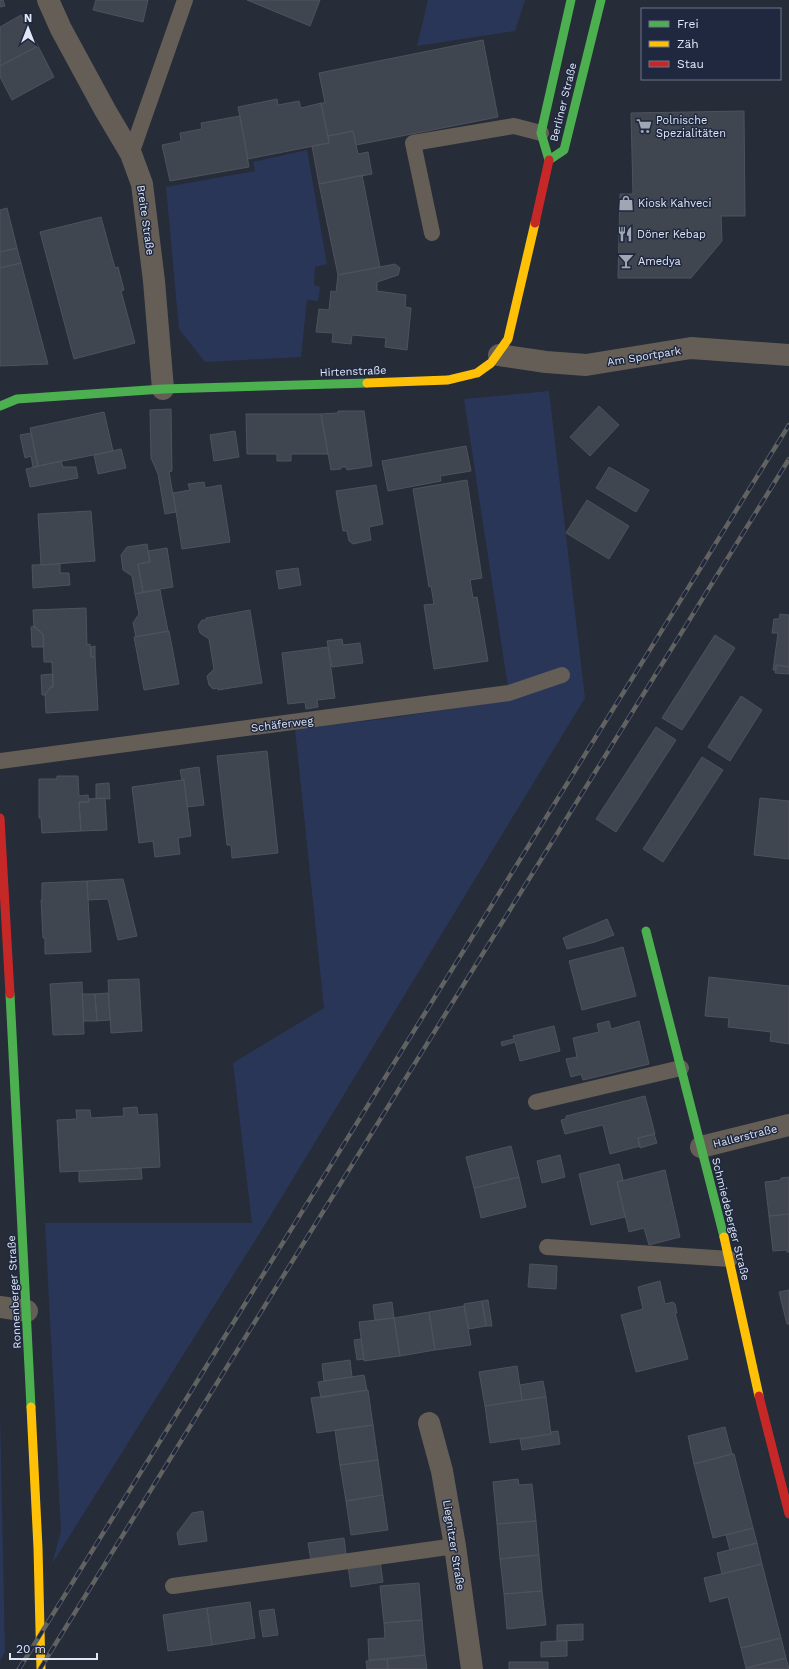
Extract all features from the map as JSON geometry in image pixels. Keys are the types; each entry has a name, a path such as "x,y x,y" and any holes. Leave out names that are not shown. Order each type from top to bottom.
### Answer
{"street":[{"name":"Breite Straße","path":"48,0 61,29 131,154 142,184 154,281 163,390"},
{"name":"Berliner Straße","path":"571,0 540,133 549,160 564,150 601,0"},
{"name":"Hirtenstraße","path":"0,406 17,399 163,390 448,380 474,374 491,364 499,355 508,339 549,160"},
{"name":"Am Sportpark","path":"499,355 546,362 586,365 691,348 789,355"},
{"name":"Ronnenberger Straße","path":"0,818 27,1311 38,1540 41,1669"},
{"name":"Schmiedeberger Straße","path":"646,931 730,1259 762,1408 789,1514"},
{"name":"Hallerstraße","path":"701,1147 789,1125"},
{"path":"0,1307 27,1311"},
{"name":"Liegnitzer Straße","path":"429,1423 442,1471 455,1546 472,1669"}],"lane":[{"path":"131,154 185,0"},
{"path":"432,233 413,143 514,126 540,133"},
{"name":"Schäferweg","path":"0,761 509,693 562,675"},
{"path":"536,1102 681,1068"},
{"path":"547,1247 730,1259"},
{"path":"173,1586 455,1546"}],"shaded area":[{"path":"428,0 525,0 515,31 417,46"},
{"path":"307,150 327,264 315,267 314,285 320,287 318,301 307,300 301,357 205,362 179,329 166,187 255,171 253,162"},
{"path":"549,391 585,698 266,1223 52,1564 61,1531 45,1223 252,1223 233,1063 324,1008 295,729 384,719 510,700 464,399"},
{"path":"0,1410 5,1652 0,1661"}],"building":[{"path":"0,0 3,0 5,6 0,7"},
{"path":"96,0 148,0 143,22 93,10"},
{"path":"247,0 320,0 310,26"},
{"path":"21,15 38,46 0,66 0,27"},
{"path":"483,40 498,117 356,145 353,131 328,136 321,103 325,103 319,73"},
{"path":"38,46 54,77 12,100 0,77 0,66"},
{"path":"277,99 278,105 299,101 301,108 321,103 329,143 248,159 238,107"},
{"path":"744,111 745,216 721,216 722,241 691,278 618,278 620,194 633,194 631,113"},
{"path":"240,116 249,167 170,181 162,145 181,141 180,133 202,129 201,123"},
{"path":"353,131 358,154 368,152 372,174 319,184 312,146 329,143 328,136"},
{"path":"362,175 380,267 338,275 319,184"},
{"path":"7,208 17,248 0,252 0,210"},
{"path":"101,217 115,268 118,267 124,290 121,291 135,343 74,359 40,232"},
{"path":"17,248 21,263 0,268 0,252"},
{"path":"21,263 48,364 0,366 0,268"},
{"path":"395,264 400,268 398,275 377,282 377,291 406,295 405,307 411,308 407,350 385,347 386,338 352,335 351,344 332,342 333,333 316,332 319,309 329,310 331,291 336,292 338,275"},
{"path":"599,406 619,425 590,456 570,437"},
{"path":"171,409 172,471 169,472 176,512 165,514 158,474 151,458 150,410"},
{"path":"338,411 364,411 372,466 347,470 346,467 341,467 341,469 331,470 321,414 338,413"},
{"path":"104,412 113,451 38,466 30,428"},
{"path":"246,414 321,414 328,454 291,454 291,461 277,461 277,454 247,454"},
{"path":"235,431 239,457 214,461 210,435"},
{"path":"31,433 38,466 33,467 31,456 25,458 20,435"},
{"path":"466,446 471,471 440,476 441,481 388,491 382,461"},
{"path":"121,449 126,468 98,474 94,455"},
{"path":"61,461 63,467 76,467 78,478 30,487 26,469"},
{"path":"609,467 649,490 636,512 596,488"},
{"path":"467,480 482,578 470,580 473,598 477,597 488,661 434,669 424,605 434,604 431,586 429,587 413,489"},
{"path":"204,482 205,488 221,485 230,542 182,549 173,493 190,490 188,484"},
{"path":"376,485 383,524 369,527 371,540 353,544 349,541 347,531 343,531 336,491"},
{"path":"587,500 629,526 609,559 566,533"},
{"path":"91,511 95,561 41,565 38,514"},
{"path":"147,544 150,562 138,564 143,592 135,594 132,576 123,570 121,555 127,547"},
{"path":"167,548 173,587 143,592 138,564 150,562 148,551"},
{"path":"60,564 60,573 69,573 70,585 33,588 32,565"},
{"path":"298,568 301,585 279,589 276,571"},
{"path":"160,590 168,631 136,637 133,623 139,614 135,594"},
{"path":"86,608 87,645 90,644 91,657 95,657 98,710 46,713 45,694 51,687 53,687 52,662 44,662 43,634 34,627 33,610"},
{"path":"250,610 262,683 218,690 218,688 213,689 209,685 207,676 214,669 209,639 200,633 198,626 202,620 206,620 206,618"},
{"path":"780,614 789,615 789,667 776,665 776,670 773,670 778,633 772,633 774,619 779,619"},
{"path":"34,626 43,634 44,647 32,647 31,627"},
{"path":"169,631 179,684 144,690 134,637"},
{"path":"715,635 735,648 682,730 662,718"},
{"path":"342,639 343,645 360,643 363,663 332,667 327,641"},
{"path":"95,646 95,657 91,657 91,647"},
{"path":"328,647 335,698 317,700 318,707 306,709 305,702 288,704 282,653"},
{"path":"776,665 789,667 789,674 775,673"},
{"path":"53,674 53,687 51,687 45,695 42,695 41,675"},
{"path":"741,696 762,710 730,761 708,747"},
{"path":"656,727 676,740 616,832 596,819"},
{"path":"267,751 278,853 232,858 231,845 227,845 217,756"},
{"path":"702,757 723,770 663,862 643,849"},
{"path":"199,767 204,805 187,807 184,780 182,780 180,770"},
{"path":"57,776 78,776 79,796 88,795 89,802 79,802 81,831 42,833 41,818 39,818 39,779 57,779"},
{"path":"184,780 191,836 178,838 180,854 155,857 153,841 139,843 132,787"},
{"path":"109,783 110,799 96,798 96,784"},
{"path":"105,798 107,830 81,831 79,802 89,802 89,799"},
{"path":"760,798 789,801 789,859 754,855"},
{"path":"123,879 137,936 118,940 108,899 88,900 87,881"},
{"path":"87,881 91,952 45,954 41,900 42,883"},
{"path":"607,919 614,935 595,942 567,949 563,938"},
{"path":"623,947 636,996 582,1010 569,961"},
{"path":"709,977 789,986 789,1044 770,1041 771,1032 728,1027 729,1018 705,1016"},
{"path":"139,979 142,1031 111,1033 108,980"},
{"path":"82,982 84,1034 53,1035 50,984"},
{"path":"108,993 110,1020 97,1021 95,994"},
{"path":"82,994 95,994 97,1021 84,1021"},
{"path":"609,1021 611,1029 639,1021 649,1064 583,1080 581,1074 571,1077 566,1059 577,1057 573,1038 599,1032 597,1024"},
{"path":"554,1026 560,1051 520,1061 515,1042 502,1046 501,1042 514,1039 513,1036"},
{"path":"645,1096 655,1134 638,1138 640,1146 610,1154 603,1125 565,1134 561,1120 566,1119 566,1116"},
{"path":"137,1107 138,1115 157,1114 160,1167 60,1172 57,1120 77,1119 76,1110 90,1110 91,1118 124,1116 123,1108"},
{"path":"654,1134 657,1143 640,1148 638,1138"},
{"path":"511,1146 519,1177 474,1188 466,1157"},
{"path":"560,1155 565,1177 542,1183 537,1161"},
{"path":"619,1164 623,1180 617,1182 625,1217 591,1225 579,1174"},
{"path":"141,1168 142,1179 79,1182 79,1171"},
{"path":"665,1170 680,1237 649,1245 644,1228 629,1232 617,1182"},
{"path":"519,1177 526,1207 481,1218 474,1188"},
{"path":"789,1177 789,1214 769,1216 765,1182 781,1180 781,1178"},
{"path":"789,1214 789,1252 787,1252 787,1250 773,1251 769,1216"},
{"path":"530,1264 557,1266 556,1289 528,1287"},
{"path":"660,1281 665,1304 673,1302 675,1304 677,1313 675,1313 688,1359 636,1372 621,1315 643,1309 638,1287"},
{"path":"789,1290 789,1324 787,1324 779,1292"},
{"path":"488,1300 492,1326 486,1326 482,1301"},
{"path":"482,1301 486,1326 469,1329 464,1304"},
{"path":"392,1302 394,1318 375,1320 373,1305"},
{"path":"464,1306 471,1345 435,1350 429,1312"},
{"path":"429,1312 435,1350 400,1356 394,1318"},
{"path":"394,1318 400,1356 364,1361 359,1322"},
{"path":"361,1339 364,1359 357,1360 354,1340"},
{"path":"350,1360 352,1377 324,1381 322,1364"},
{"path":"517,1366 522,1400 485,1406 479,1372"},
{"path":"364,1375 367,1390 321,1398 318,1382"},
{"path":"543,1381 546,1397 522,1400 520,1385"},
{"path":"368,1390 373,1425 317,1433 311,1398"},
{"path":"546,1397 551,1434 490,1443 485,1406"},
{"path":"373,1425 378,1460 340,1465 335,1430"},
{"path":"725,1427 732,1454 694,1464 688,1436"},
{"path":"558,1431 560,1444 522,1450 520,1439 551,1434 551,1432"},
{"path":"734,1454 753,1528 713,1538 694,1464"},
{"path":"378,1460 383,1495 346,1501 340,1465"},
{"path":"518,1479 519,1485 532,1484 536,1521 497,1524 493,1482"},
{"path":"383,1495 388,1530 351,1535 346,1501"},
{"path":"203,1511 207,1541 179,1545 177,1533 192,1513"},
{"path":"536,1521 539,1555 500,1559 497,1524"},
{"path":"753,1528 757,1543 730,1550 726,1535"},
{"path":"344,1538 346,1554 311,1560 308,1543"},
{"path":"757,1543 762,1564 722,1574 717,1553"},
{"path":"539,1555 542,1591 504,1594 500,1559"},
{"path":"380,1561 383,1582 351,1587 348,1566"},
{"path":"762,1564 781,1638 741,1648 728,1597 710,1602 704,1578"},
{"path":"419,1583 422,1620 384,1623 380,1586"},
{"path":"542,1591 546,1625 507,1629 504,1594"},
{"path":"250,1602 255,1638 212,1645 207,1608"},
{"path":"207,1608 212,1645 168,1651 163,1615"},
{"path":"274,1609 278,1635 263,1637 259,1611"},
{"path":"422,1620 425,1655 369,1660 368,1639 385,1638 384,1623"},
{"path":"583,1624 583,1640 557,1641 557,1625"},
{"path":"781,1638 786,1658 746,1668 741,1648"},
{"path":"567,1641 567,1656 541,1657 541,1642"},
{"path":"425,1655 427,1669 388,1669 387,1659"},
{"path":"786,1658 789,1669 746,1669 746,1668"},
{"path":"387,1659 388,1669 367,1669 366,1661"},
{"path":"509,1662 548,1662 548,1669 509,1669"}],"railway":[{"path":"19,1669 789,425"},
{"path":"40,1669 789,459"}],"traffic: fast":[{"path":"549,160 541,133 571,0"},
{"path":"549,160 564,150 601,0"},
{"path":"0,406 17,399 163,389 367,383"},
{"path":"646,931 724,1237"},
{"path":"10,994 31,1407"}],"traffic: slow":[{"path":"367,383 448,380 477,373 491,363 508,339 535,223"},
{"path":"724,1237 759,1396"},
{"path":"31,1407 38,1548 41,1669"}],"traffic: jam":[{"path":"535,223 549,160"},
{"path":"0,818 10,994"},
{"path":"759,1396 789,1514"}],"place":[{"name":"Polnische Spezialitäten","path":"644,126"},
{"name":"Kiosk Kahveci","path":"626,203"},
{"name":"Döner Kebap","path":"625,234"},
{"name":"Amedya","path":"626,261"}]}
